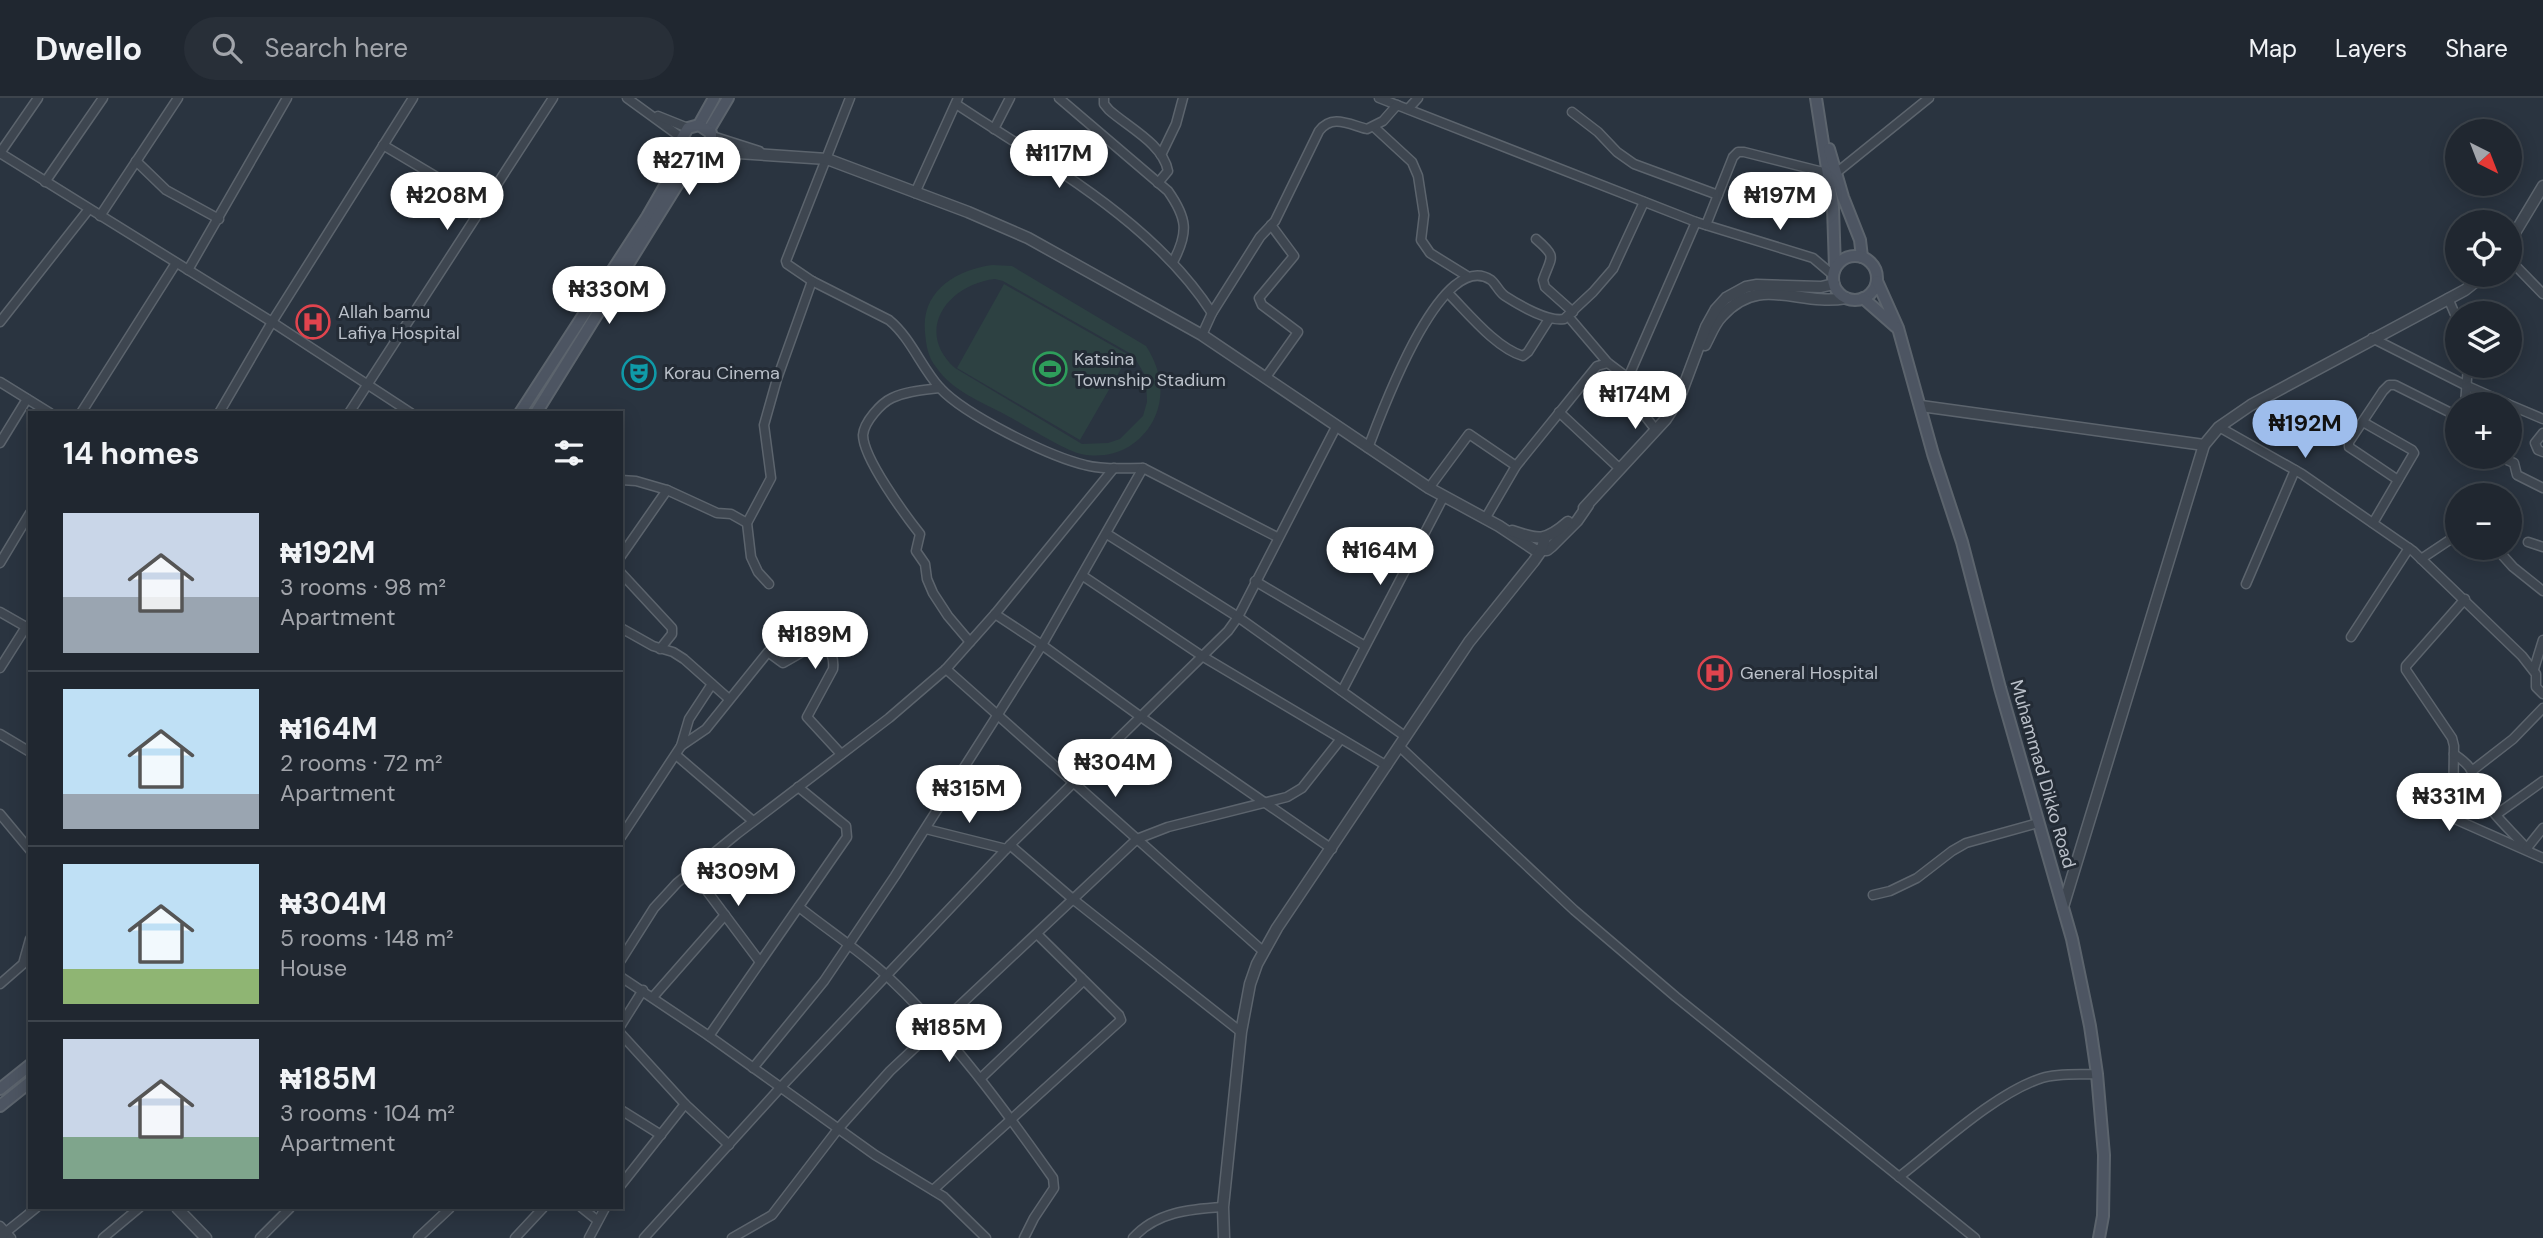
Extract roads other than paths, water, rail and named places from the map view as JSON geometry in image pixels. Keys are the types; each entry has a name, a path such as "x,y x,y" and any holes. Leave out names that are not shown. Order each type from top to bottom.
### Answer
{"main road":[{"path":"702,130 714,98"},
{"path":"690,153 682,138 702,130 728,98"},
{"path":"1816,98 1831,173 1834,276 1846,298 1863,298 1870,294 1877,281 1872,263 1862,257 1846,258 1834,276"},
{"path":"521,411 690,153 708,151 713,142 702,130"},
{"path":"537,411 690,153"},
{"path":"1831,173 1860,240 1862,257"},
{"name":"Muhammad Dikko Road","path":"1877,281 1898,328 1933,454 1962,542 2063,907 2090,1026 2096,1074 2104,1155 2103,1216 2099,1238"},
{"path":"1863,298 1898,328"},
{"path":"2,1085 28,1066"},
{"path":"0,1106 28,1084"}],"street":[{"path":"38,98 0,153 272,322 408,411"},
{"path":"45,182 103,98"},
{"path":"100,216 178,98"},
{"path":"188,270 287,98"},
{"path":"220,411 272,322 413,98"},
{"path":"350,411 553,98"},
{"path":"627,98 682,138"},
{"path":"850,98 786,261 790,267 889,320 899,328 940,388 977,416 1053,455 1087,466 1143,468 1277,537"},
{"path":"994,129 1010,98"},
{"path":"1059,98 1158,183 1178,206 1184,219 1184,238 1173,262"},
{"path":"1104,98 1108,110 1161,155 1168,172 1158,183"},
{"path":"1161,155 1176,124 1183,98"},
{"path":"1379,98 1696,222 1813,258 1834,276 1821,288 1757,285 1733,293 1716,309 1706,327 1679,398 1656,430 1619,468 1577,521 1552,546 1541,551 1528,547 1499,526"},
{"path":"1408,109 1418,98"},
{"path":"1706,225 1733,157 1738,152 1831,173 1929,98"},
{"path":"915,193 957,101 1092,195 1173,262 1212,313"},
{"path":"1202,335 1212,313 1260,237 1271,225 1325,123 1333,121 1367,129 1383,121 1397,105"},
{"path":"1572,112 1634,164 1718,195"},
{"path":"651,114 766,154"},
{"path":"1374,127 1412,162 1418,176 1424,215 1421,240 1430,253 1466,276 1490,280 1503,295 1549,319 1556,320 1570,314 1613,269 1644,202"},
{"path":"383,145 482,204"},
{"path":"708,151 827,159 968,212 1028,238 1202,335 1429,488 1499,526 1534,538 1545,538 1558,531 1588,505"},
{"path":"136,161 166,190 219,219"},
{"path":"2522,222 2541,192"},
{"path":"0,322 89,209"},
{"path":"1656,430 1631,398 1628,378 1696,222"},
{"path":"1266,377 1298,332 1262,305 1259,298 1294,256 1271,225"},
{"path":"1536,239 1552,255 1553,260 1543,280 1545,287 1608,363 1628,378"},
{"path":"82,411 176,263"},
{"path":"2522,272 2543,294"},
{"path":"1368,448 1404,358 1448,293 1466,276"},
{"path":"769,584 758,572 751,558 747,523 771,478 764,425 777,379 812,281"},
{"path":"2063,907 2204,445 2219,427 2250,405 2469,287"},
{"path":"1448,293 1484,330 1514,354 1523,356 1528,352 1549,319"},
{"path":"1694,363 1719,319 1746,296 1761,293 1821,300 1846,298"},
{"path":"2372,338 2479,392"},
{"path":"1485,519 1516,466 1597,366 1608,363"},
{"path":"2465,392 2466,378"},
{"path":"0,382 47,411"},
{"path":"2398,480 2349,447 2349,442 2362,422 2383,391 2389,385 2395,384 2445,410"},
{"path":"940,388 890,399 870,419 863,433 872,460 894,499 920,534 916,551 925,564 933,593 970,642"},
{"path":"0,443 27,399"},
{"path":"1921,406 2204,445"},
{"path":"2522,410 2543,419"},
{"path":"1559,412 1619,468"},
{"path":"2362,422 2412,450 2413,457 2373,523"},
{"path":"644,1238 780,1088 1008,847 1228,631 1238,617 1336,427"},
{"path":"2219,427 2295,470 2409,548 2465,599 2534,669 2536,687 2543,694"},
{"path":"2543,433 2535,447 2543,452"},
{"path":"1429,488 1469,434 1516,466"},
{"path":"623,957 654,908 692,871 889,718 946,669 995,614 1114,468"},
{"path":"753,1068 824,981 926,829 1000,715 1083,576 1143,468"},
{"path":"2516,469 2517,475 2543,488"},
{"path":"2246,584 2295,470"},
{"path":"623,480 667,490 717,513 731,514 747,523"},
{"path":"623,553 667,490"},
{"path":"1342,691 1444,496"},
{"path":"0,564 28,516"},
{"path":"1107,534 1238,617 1406,737"},
{"path":"1224,1238 1223,1207 1241,1032 1250,984 1264,951 1469,642 1541,551 1545,538"},
{"path":"2528,542 2543,547"},
{"path":"2421,559 2445,543"},
{"path":"2351,637 2409,548"},
{"path":"2507,560 2543,591"},
{"path":"623,575 672,628 672,634 660,649"},
{"path":"1083,576 1202,656 1387,766"},
{"path":"1255,581 1366,646"},
{"path":"2465,599 2406,666 2406,670 2452,738 2455,819 2543,858"},
{"path":"0,612 28,628 0,668"},
{"path":"995,614 1332,849"},
{"path":"623,629 684,659 729,699"},
{"path":"2534,669 2543,641"},
{"path":"681,746 706,729 768,652 783,663 804,651 823,646 831,653 833,669 807,717 841,754"},
{"path":"946,669 1264,951"},
{"path":"623,834 676,755 689,719 712,684"},
{"path":"2473,770 2513,738 2543,708"},
{"path":"0,734 28,751"},
{"path":"732,1238 772,1215 838,1129 890,1071 1137,839 1168,827 1287,797 1302,788 1340,740"},
{"path":"1400,747 1574,910 1676,997 1975,1238"},
{"path":"2454,754 2468,763 2481,795 2529,850"},
{"path":"676,755 754,821"},
{"path":"2497,814 2543,781"},
{"path":"709,1036 847,836 846,826 798,787"},
{"path":"0,814 28,848"},
{"path":"1873,895 1890,891 1917,878 1966,843 2038,823"},
{"path":"2529,850 2543,828"},
{"path":"926,829 1008,847 1241,1032"},
{"path":"692,871 760,962"},
{"path":"799,907 886,976 981,1078 1011,1118 1055,1183 1024,1238"},
{"path":"653,997 725,915"},
{"path":"933,1190 1121,1020 1037,934"},
{"path":"0,984 23,964 28,946"},
{"path":"623,978 875,1155 933,1190 986,1238"},
{"path":"981,1078 1081,983 1082,978"},
{"path":"623,1022 643,990"},
{"path":"623,1036 685,1104 729,1145"},
{"path":"1899,1178 1980,1114 2018,1090 2043,1078 2096,1074"},
{"path":"623,1182 685,1104"},
{"path":"623,1112 661,1135"},
{"path":"1133,1238 1155,1219 1193,1208 1223,1207"},
{"path":"4,1233 35,1209"},
{"path":"103,1238 138,1209"},
{"path":"178,1209 206,1238"},
{"path":"260,1238 289,1209"},
{"path":"418,1238 449,1209"},
{"path":"515,1238 542,1209"},
{"path":"583,1209 597,1220"},
{"path":"589,1238 605,1209"}],"place":[{"name":"Allah bamu Lafiya Hospital","path":"313,322"},
{"name":"Katsina Township Stadium","path":"1050,369"},
{"name":"Korau Cinema","path":"639,373"},
{"name":"General Hospital","path":"1715,673"}]}
